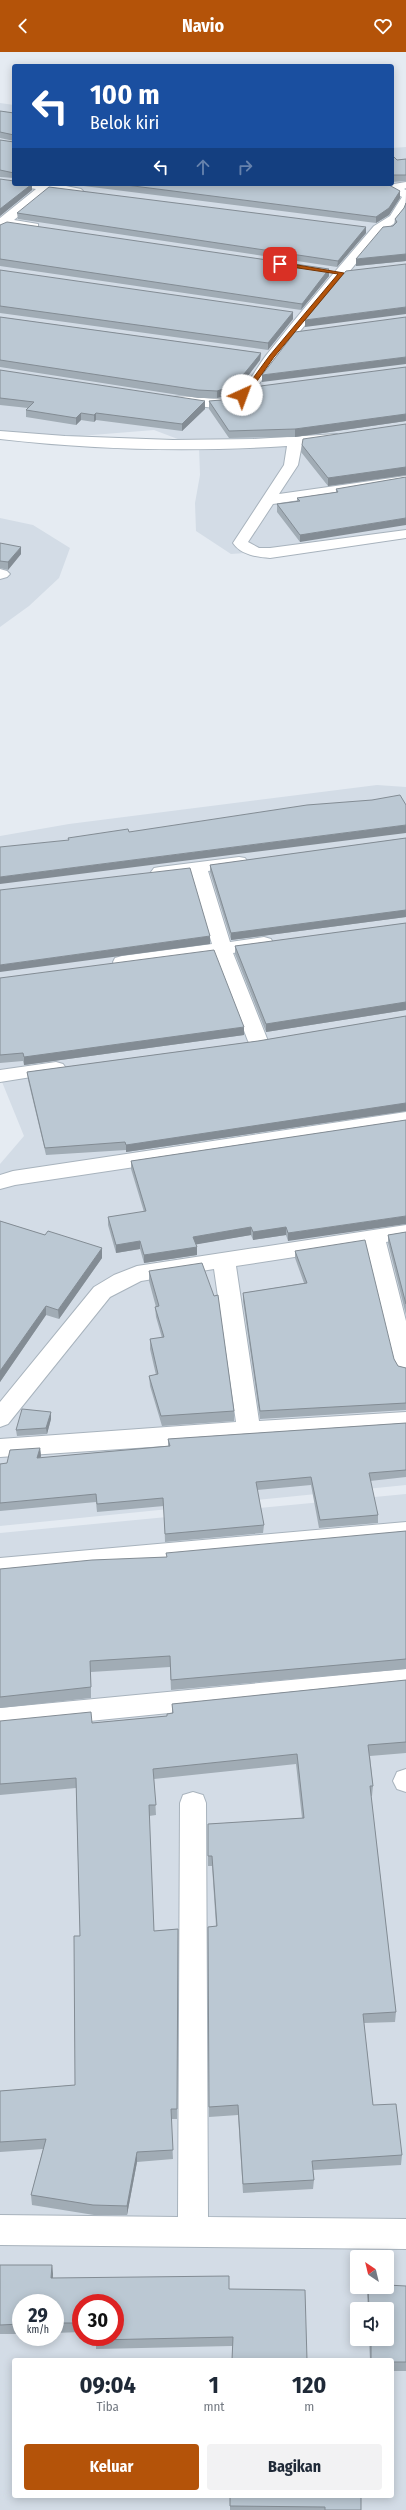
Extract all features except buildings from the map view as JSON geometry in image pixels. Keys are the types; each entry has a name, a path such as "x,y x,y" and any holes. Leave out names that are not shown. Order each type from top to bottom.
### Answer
{"street":[{"path":"377,186 392,187 406,185"},
{"path":"1,223 48,186 85,192"},
{"path":"392,187 406,195"},
{"path":"165,398 215,404 235,400 248,390 272,356 292,334 378,229 395,218 406,200"},
{"path":"1,223 43,228"},
{"path":"362,227 378,229 406,225"},
{"path":"326,270 342,273 363,270"},
{"path":"291,314 306,316"},
{"path":"292,334 307,332"},
{"path":"256,354 272,356"},
{"path":"248,390 269,387"},
{"path":"0,435 40,440 122,443 259,444 295,442 347,434"},
{"path":"295,442 290,465 269,500 243,535 240,543 256,552 292,552 406,534"},
{"path":"269,500 406,480"},
{"path":"147,874 259,859"},
{"path":"198,867 221,948 258,1041"},
{"path":"103,965 284,940"},
{"path":"0,1076 78,1065"},
{"path":"4,1176 406,1119"},
{"path":"0,1418 102,1292 122,1280 137,1274 406,1232"},
{"path":"374,1236 406,1367"},
{"path":"224,1260 249,1430"},
{"path":"0,1448 249,1430 406,1421"},
{"path":"0,1568 406,1531"},
{"path":"0,1719 406,1679"},
{"path":"193,1803 193,2230"},
{"path":"0,2230 193,2230 406,2234"}],"shaded area":[{"path":"0,103 12,105 12,186 394,186 394,148 406,147 406,538 364,545 231,554 196,531 195,503 200,475 199,447 154,430 43,439 0,430"},
{"path":"0,518 33,525 70,548 59,578 29,606 0,627"},
{"path":"377,785 406,787 406,1485 0,1526 0,1164 24,1136 0,1077 0,836 69,824"},
{"path":"406,1494 406,2510 0,2510 0,1533"}],"route":[{"path":"242,395 248,390 272,356 342,273 280,264"}]}
